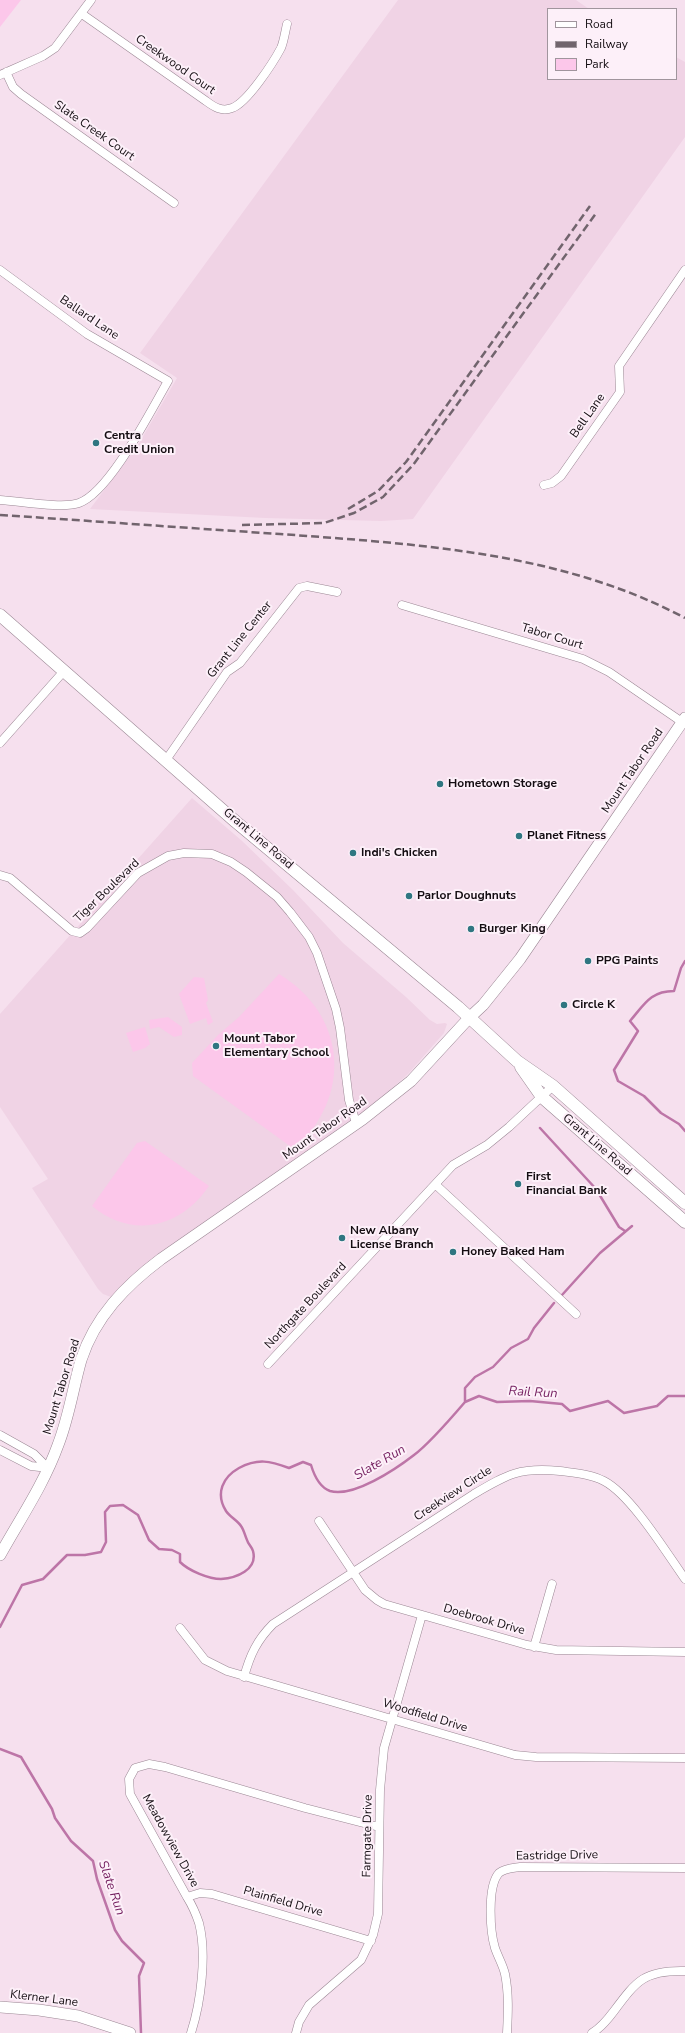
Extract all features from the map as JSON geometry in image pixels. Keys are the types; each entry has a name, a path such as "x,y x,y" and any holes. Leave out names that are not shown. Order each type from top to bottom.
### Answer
{"main road":[{"name":"Grant Line Road","path":"0,615 166,760 469,1018 517,1061 553,1086 685,1203"},
{"name":"Grant Line Road","path":"517,1061 542,1097 685,1222"}],"street":[{"path":"3,74 51,51 63,39 91,0"},
{"name":"Creekwood Court","path":"82,14 219,109 225,109 238,104 250,93 280,50 287,24"},
{"name":"Slate Creek Court","path":"3,74 13,87 21,94 174,203"},
{"name":"Ballard Lane","path":"0,270 87,334 168,381 116,465 100,487 87,499 70,505 0,500"},
{"name":"Bell Lane","path":"544,485 552,483 561,476 620,392 619,366 685,270"},
{"name":"Grant Line Center","path":"166,760 227,672 240,663 299,588 307,586 338,592"},
{"name":"Tabor Court","path":"402,605 584,659 609,672 684,720"},
{"path":"0,743 64,671"},
{"name":"Mount Tabor Road","path":"0,1555 48,1468 64,1429 81,1361 87,1345 102,1317 120,1294 138,1276 161,1259 356,1123 411,1081 469,1018 483,1005 520,959 684,720"},
{"name":"Tiger Boulevard","path":"0,875 14,882 72,931 80,933 87,928 138,873 160,860 176,854 193,853 212,854 231,862 277,897 302,928 317,953 336,1009 340,1028 349,1100 356,1123"},
{"name":"Northgate Boulevard","path":"268,1364 453,1165 487,1145 509,1127 553,1086"},
{"path":"436,1185 576,1314"},
{"path":"0,1435 34,1454 48,1468"},
{"path":"0,1450 31,1466 48,1468"},
{"name":"Creekview Circle","path":"244,1677 253,1650 261,1636 274,1624 503,1477 522,1470 543,1469 593,1476 610,1484 632,1507 685,1578"},
{"name":"Doebrook Drive","path":"319,1520 365,1590 377,1600 422,1615 534,1647 577,1652 685,1652"},
{"path":"534,1647 552,1584"},
{"name":"Farmgate Drive","path":"296,2033 299,2022 309,2005 323,1991 361,1960 371,1941 378,1914 379,1827 382,1758 422,1615"},
{"name":"Woodfield Drive","path":"180,1628 205,1660 227,1672 392,1718 515,1755 536,1757 685,1758"},
{"name":"Meadowview Drive","path":"190,2033 198,2006 202,1950 199,1922 188,1897 130,1794 128,1786 130,1774 135,1768 141,1765 149,1764 164,1767 305,1808 379,1827"},
{"name":"Eastridge Drive","path":"507,2033 506,1985 504,1969 494,1941 491,1924 493,1884 500,1873 505,1869 520,1867 685,1868"},
{"name":"Plainfield Drive","path":"188,1897 200,1893 212,1894 371,1941"},
{"path":"592,2033 607,2020 642,1979 655,1973 685,1971"},
{"name":"Klerner Lane","path":"0,2007 39,2010 78,2016 130,2033"}],"shaded area":[{"path":"398,0 576,0 588,8 547,8 547,80 677,80 677,58 685,62 685,137 413,519 381,521 265,518 90,509 138,445 177,378 140,353"},
{"name":"Mount Tabor Elementary School","path":"192,798 241,840 293,890 343,943 406,997 430,1020 437,1024 447,1024 444,1033 408,1074 373,1105 111,1297 103,1294 98,1289 32,1188 48,1179 0,1107 0,1014"}],"green space":[{"path":"0,0 21,0 0,27"},
{"path":"279,974 302,991 318,1011 329,1034 334,1057 333,1082 326,1105 313,1128 294,1149 193,1076 192,1063 218,1035 239,1017"},
{"path":"194,977 204,978 208,1000 206,1003 213,1022 208,1025 206,1018 190,1024 179,994"},
{"path":"168,1017 182,1027 182,1035 174,1037 159,1027 150,1029 149,1020"},
{"path":"145,1027 150,1044 145,1048 133,1052 126,1033"},
{"path":"145,1141 209,1186 198,1200 185,1211 170,1219 155,1224 140,1225 124,1223 108,1217 92,1206 137,1143"}],"waterway":[{"path":"685,961 681,968 674,991 659,993 653,996 644,1004 630,1021 638,1031 614,1070 618,1081 644,1096 661,1113 679,1124 685,1131"},
{"path":"540,1128 596,1189 619,1227 625,1231"},
{"name":"Slate Run","path":"562,1295 600,1253 632,1226"},
{"name":"Slate Run","path":"0,1627 22,1585 43,1579 67,1555 85,1555 101,1552 106,1542 105,1512 110,1506 123,1505 138,1515 149,1540 159,1549 172,1550 180,1554 180,1562 199,1574 211,1578 221,1579 239,1575 249,1568 254,1558 252,1548 242,1528 226,1511 221,1498 222,1486 233,1472 246,1465 258,1462 270,1462 289,1468 303,1462 311,1465 315,1477 320,1484 330,1491 339,1492 350,1490 374,1481 406,1461 427,1444 465,1402 465,1388 475,1377 493,1367 511,1348 528,1339 534,1328 554,1303"},
{"name":"Rail Run","path":"465,1402 479,1396 497,1402 530,1401 562,1404 570,1411 608,1401 624,1413 657,1406 668,1396 685,1396"},
{"name":"Slate Run","path":"0,1749 21,1757 52,1809 55,1818 71,1841 93,1861 97,1879 115,1930 122,1941 144,1963 139,1976 141,2033"}],"railway":[{"path":"348,509 378,491 406,462 590,206"},
{"path":"242,525 324,523 354,513 383,497 413,465 597,212"},
{"path":"0,515 384,542 487,555 538,565 589,578 638,596 685,618"}],"place":[{"name":"Centra Credit Union","path":"96,443"},
{"name":"Hometown Storage","path":"440,784"},
{"name":"Planet Fitness","path":"519,836"},
{"name":"Indi's Chicken","path":"353,853"},
{"name":"Parlor Doughnuts","path":"409,896"},
{"name":"Burger King","path":"471,929"},
{"name":"PPG Paints","path":"588,961"},
{"name":"Circle K","path":"564,1005"},
{"name":"Mount Tabor Elementary School","path":"216,1046"},
{"name":"First Financial Bank","path":"518,1184"},
{"name":"New Albany License Branch","path":"342,1238"},
{"name":"Honey Baked Ham","path":"453,1252"}]}
